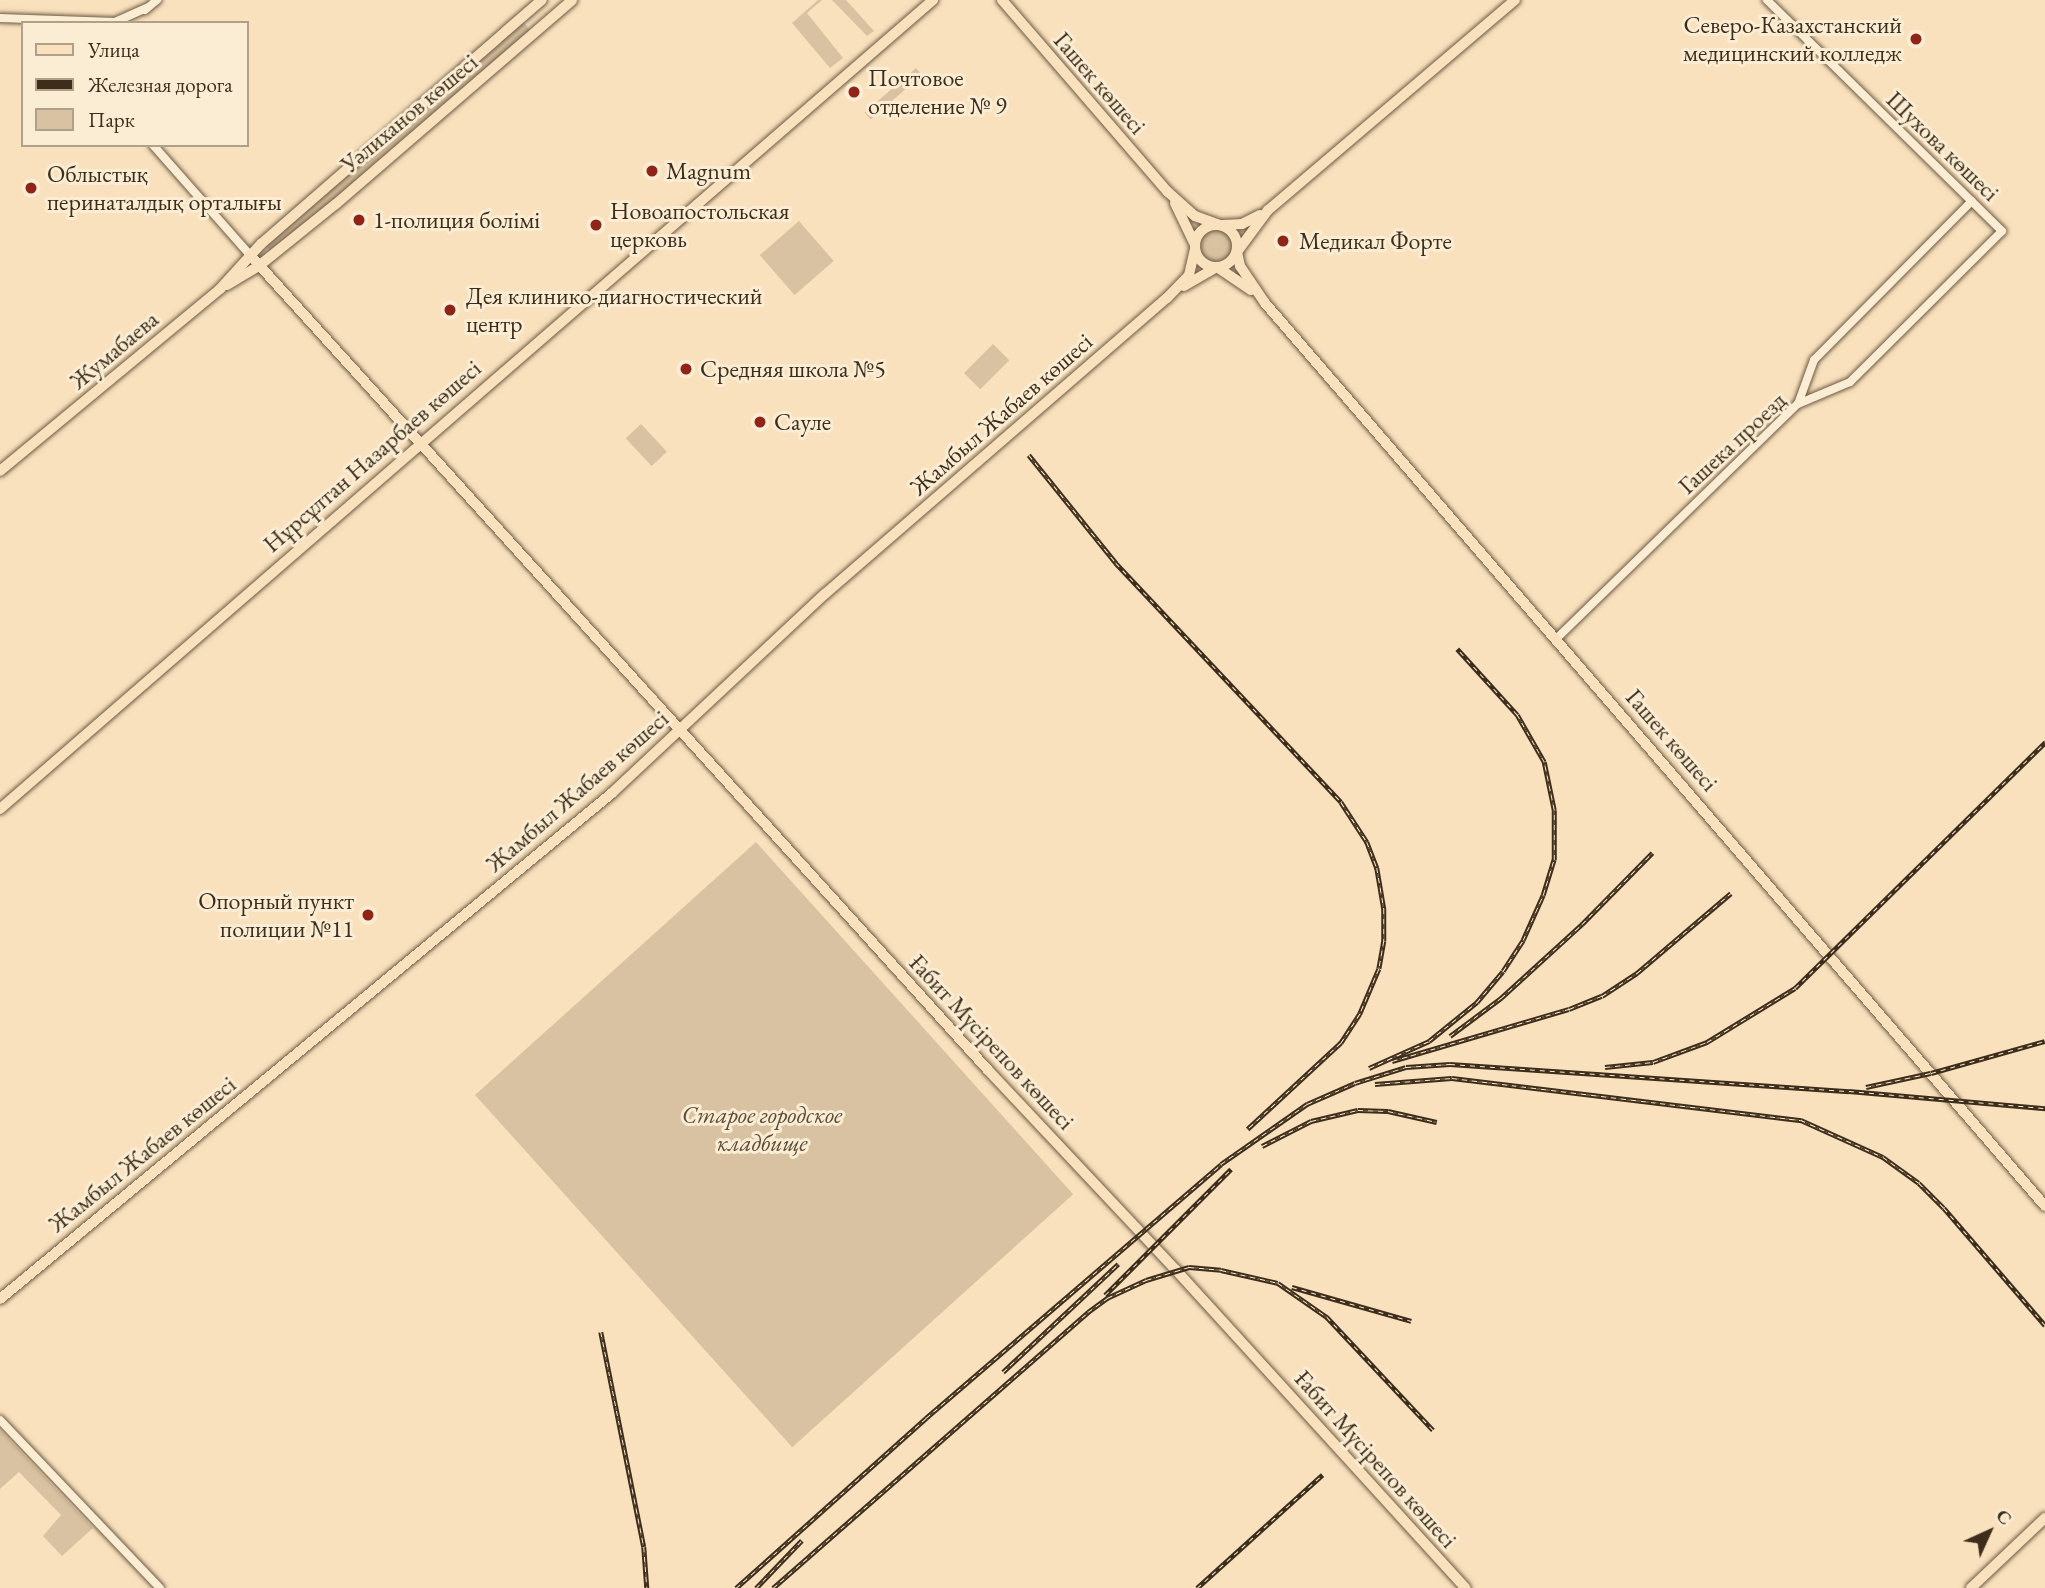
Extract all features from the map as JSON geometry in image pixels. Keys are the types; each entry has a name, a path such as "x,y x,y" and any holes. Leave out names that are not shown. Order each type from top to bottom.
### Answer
{"main road":[{"name":"Уәлиханов көшесі","path":"250,255 542,0"},
{"name":"Уәлиханов көшесі","path":"260,265 572,0"},
{"name":"Нұрсұлтан Назарбаев көшесі","path":"0,809 419,442 933,0"},
{"name":"Гашек көшесі","path":"1002,0 1168,192 1195,216 1221,225"},
{"path":"1167,298 1189,275 1195,247 1203,229 1247,223 1268,210 1515,0"},
{"name":"Гашек көшесі","path":"1168,192 1189,228 1195,247"},
{"path":"1167,298 1217,267 1230,262 1268,210"},
{"path":"1221,225 1235,236 1237,252"},
{"path":"1195,247 1202,262 1217,267"},
{"name":"Гашек көшесі","path":"1237,252 1242,270 1265,303 2045,1206"},
{"path":"250,255 419,442"},
{"name":"Жумабаева","path":"0,471 220,289 250,255"},
{"path":"220,289 260,265"},
{"name":"Гашек көшесі","path":"1217,267 1265,303"},
{"name":"Жамбыл Жабаев көшесі","path":"0,1299 612,793 825,594 1167,298"},
{"name":"Ғабит Мүсірепов көшесі","path":"419,442 988,1070 1465,1588"},
{"path":"1971,1588 2045,1518"}],"street":[{"path":"131,21 157,0"},
{"name":"Шухова көшесі","path":"1767,0 2003,231"},
{"path":"0,18 123,20 147,8"},
{"path":"16,19 22,21"},
{"path":"155,147 250,255"},
{"path":"1798,404 1814,360 1972,201"},
{"name":"Гашека проезд","path":"1557,638 1798,404 1850,382 2003,231"},
{"path":"0,1420 160,1588"}],"green space":[{"path":"818,0 822,0 807,13 843,58 830,68 792,23"},
{"path":"832,0 846,0 874,31 867,36"},
{"path":"523,22 530,30 273,254 266,246"},
{"path":"916,68 922,75 871,119 865,113"},
{"path":"799,221 834,261 795,295 760,255"},
{"path":"1216,229 1228,234 1233,246 1228,258 1216,263 1204,258 1199,246 1204,234"},
{"path":"993,344 1009,360 980,389 964,373"},
{"path":"641,424 667,452 652,466 626,438"},
{"name":"Старое городское кладбище","path":"756,842 1073,1194 792,1447 475,1095"},
{"path":"0,1430 93,1528 62,1556 43,1536 61,1515 19,1472 0,1489"}],"railway":[{"path":"1029,455 1116,563 1341,802 1367,842 1377,868 1384,909 1384,941 1379,969 1360,1014 1341,1043 1248,1129"},
{"path":"1369,1068 1429,1041 1477,1002 1503,971 1523,940 1543,895 1554,860 1554,810 1544,762 1517,715 1457,649"},
{"path":"1605,1067 1653,1062 1707,1042 1795,988 2045,742"},
{"path":"1450,1036 1501,998 1582,924 1652,853"},
{"path":"1392,1061 1569,1009 1602,996 1637,973 1731,893"},
{"path":"1866,1087 1931,1073 2045,1041"},
{"path":"736,1588 926,1418 1221,1164 1307,1104 1355,1083 1406,1067 1450,1064 1849,1091 2045,1108"},
{"path":"1375,1084 1452,1078 1801,1120 1883,1157 1919,1183 1944,1208 2045,1325"},
{"path":"1262,1146 1311,1121 1358,1110 1388,1111 1437,1122"},
{"path":"1105,1295 1231,1169"},
{"path":"1003,1372 1118,1264"},
{"path":"773,1588 1088,1312 1107,1298 1146,1280 1189,1267 1221,1270 1278,1283 1327,1317 1433,1430"},
{"path":"1292,1287 1411,1321"},
{"path":"601,1332 644,1547 647,1588"},
{"path":"1197,1588 1322,1475"},
{"path":"756,1588 802,1540"}],"place":[{"name":"Северо-Казахстанский медицинский колледж","path":"1916,39"},
{"name":"Почтовое отделение № 9","path":"854,92"},
{"name":"Magnum","path":"652,171"},
{"name":"Облыстық перинаталдық орталығы","path":"31,188"},
{"name":"1-полиция болiмi","path":"359,220"},
{"name":"Новоапостольская церковь","path":"596,225"},
{"name":"Медикал Форте","path":"1283,241"},
{"name":"Дея клинико-диагностический центр","path":"450,310"},
{"name":"Средняя школа №5","path":"686,369"},
{"name":"Сауле","path":"760,422"},
{"name":"Опорный пункт полиции №11","path":"368,915"}]}
